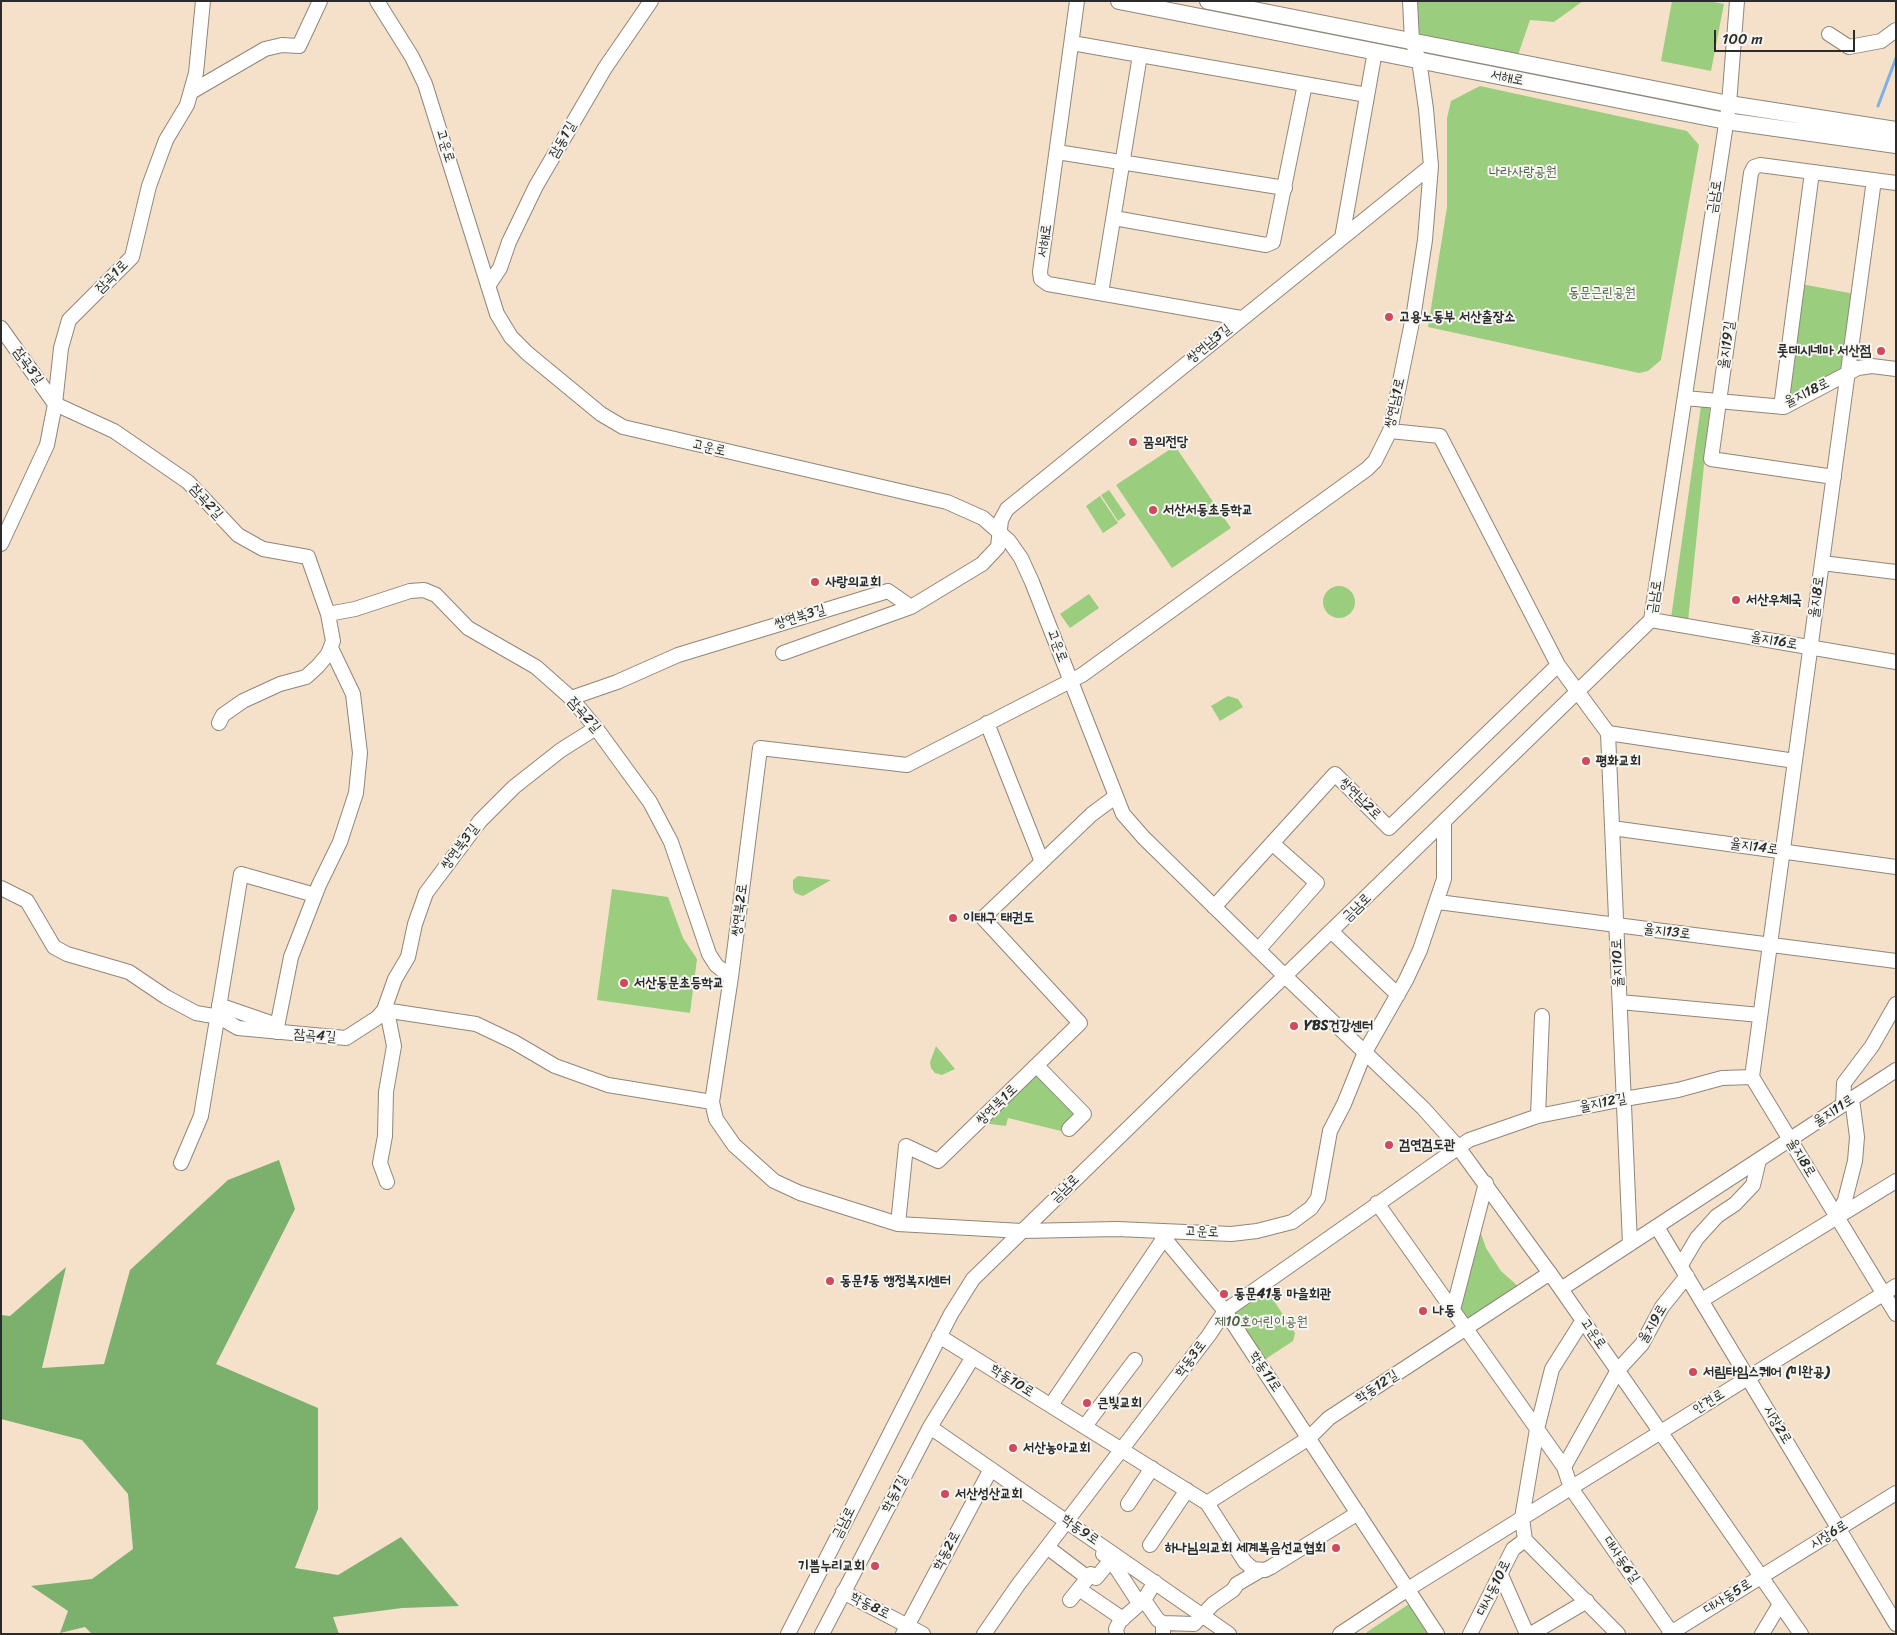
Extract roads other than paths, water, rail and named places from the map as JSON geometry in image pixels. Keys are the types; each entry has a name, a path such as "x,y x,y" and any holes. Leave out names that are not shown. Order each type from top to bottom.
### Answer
{"main road":[{"name":"서해로","path":"1120,1 1726,121 1896,146"},
{"name":"서해로","path":"1208,1 1729,104 1896,130"}],"street":[{"name":"잠곡1로","path":"1,544 47,445 55,404 61,348 69,320 132,257 156,168 166,140 187,106 191,92 196,72 203,1"},
{"path":"191,92 265,48 282,44 299,46 320,1"},
{"name":"고운로","path":"377,1 412,57 425,84 497,314 516,342 601,414 622,427 941,500 976,514 1000,531 1014,548 1027,569 1122,813 1133,827 1286,978 1423,1108 1458,1147 1562,1289 1801,1634"},
{"name":"잠동1길","path":"488,286 500,268 509,242 536,186 605,68 651,1"},
{"name":"서해로","path":"1077,1 1041,278 1048,284 1240,318"},
{"name":"쌍연남1로","path":"987,723 1071,681 1368,469 1375,461 1390,431 1415,307 1425,240 1431,166 1426,108 1418,60 1412,41 1410,1"},
{"name":"금남로","path":"788,1634 939,1336 967,1287 1652,620 1729,104 1738,1"},
{"path":"1830,34 1849,47 1882,41 1896,30"},
{"path":"1072,43 1367,95"},
{"path":"1342,238 1374,52"},
{"path":"1101,293 1140,55"},
{"path":"1114,218 1266,245 1275,239 1306,84"},
{"path":"1057,152 1285,188"},
{"name":"율지19길","path":"1834,477 1711,459 1752,170 1760,165 1896,183"},
{"name":"쌍연남3길","path":"1000,531 1001,518 1009,507 1240,318 1431,166"},
{"path":"1781,407 1812,172"},
{"name":"율지8로","path":"1874,180 1752,1076 1896,1314"},
{"name":"잠곡3길","path":"1,328 55,404"},
{"name":"율지18로","path":"1685,398 1785,407 1848,372 1869,366 1896,369"},
{"name":"잠곡2길","path":"55,404 114,431 188,482 238,535 263,548 308,557 333,633 331,648"},
{"path":"1390,431 1440,436 1558,665 1608,733 1795,761"},
{"path":"783,653 911,608 987,561 998,548 1000,531"},
{"path":"1822,563 1896,572"},
{"name":"잠곡2길","path":"328,614 355,609 410,591 424,590 436,595 468,628 536,666 570,698 596,728 650,802 671,842 709,954 716,965 732,977"},
{"name":"쌍연북3길","path":"570,698 617,682 678,655 888,591 911,608"},
{"name":"율지16로","path":"1652,620 1896,662"},
{"path":"219,723 223,715 244,701 280,684 306,676 318,666 331,648 353,694 360,753 356,793 340,842 315,895 291,957 277,1028"},
{"name":"쌍연남2로","path":"1214,907 1335,774 1389,828 1558,665"},
{"path":"987,723 1042,862 1092,814 1115,797"},
{"name":"쌍연북2로","path":"987,723 907,765 760,748 732,977 712,1102 715,1116 724,1132 768,1177 800,1193 898,1224 1022,1232"},
{"name":"쌍연북3길","path":"384,1010 395,978 408,957 415,924 426,893 448,862 480,821 514,787 562,750 596,728"},
{"name":"율지10로","path":"1608,733 1630,1244"},
{"path":"1438,902 1445,873 1444,823"},
{"name":"율지14로","path":"1612,828 1896,867"},
{"path":"1258,950 1317,883 1272,843"},
{"name":"쌍연북1로","path":"898,1224 906,1146 938,1161 1080,1023 984,918 1042,862"},
{"path":"180,1163 201,1116 241,874 315,895"},
{"name":"잠곡4길","path":"1,888 27,901 54,947 67,954 130,972 166,997 196,1013 218,1011 238,1028 277,1028 346,1038 377,1018 384,1010"},
{"name":"고운로","path":"1161,1235 1232,1234 1257,1231 1286,1224 1307,1212 1315,1204 1320,1192 1328,1135 1344,1104 1365,1052 1398,995 1420,950 1438,902"},
{"name":"율지13로","path":"1438,902 1896,961"},
{"path":"1332,932 1398,995"},
{"path":"1620,1002 1760,1014"},
{"path":"1837,1217 1845,1200 1855,1161 1857,1137 1844,1084 1872,1046 1896,1004"},
{"path":"384,1010 476,1024 514,1042 554,1066 608,1085 712,1102"},
{"path":"384,1010 390,1021 394,1046 386,1092 385,1136 380,1163 387,1182"},
{"path":"1538,1116 1542,1016"},
{"path":"1037,1066 1084,1114 1069,1129"},
{"name":"율지11로","path":"1562,1289 1896,1070"},
{"name":"율지12길","path":"1458,1147 1484,1134 1538,1116 1624,1098 1678,1090 1722,1078 1752,1076"},
{"name":"학동3로","path":"984,1634 1047,1547 1209,1335 1225,1311 1458,1147"},
{"path":"1684,1271 1697,1238 1717,1216 1735,1204 1753,1185 1759,1160"},
{"path":"1702,1300 1896,1181"},
{"path":"1453,1310 1486,1184"},
{"name":"대사동6길","path":"1377,1203 1564,1467 1571,1488 1670,1633"},
{"name":"시장2로","path":"1657,1227 1896,1624"},
{"path":"1022,1232 1118,1229 1161,1235 1051,1405"},
{"name":"학동11로","path":"1161,1235 1225,1311 1408,1589"},
{"name":"율지9로","path":"1564,1467 1618,1370 1642,1344 1684,1271"},
{"name":"학동12길","path":"1207,1503 1309,1438 1329,1418 1550,1273"},
{"name":"안견로","path":"1340,1634 1408,1589 1896,1286"},
{"path":"1583,1320 1552,1369 1537,1429 1522,1518 1525,1540 1618,1634"},
{"name":"학동10로","path":"939,1336 1207,1503 1246,1564 1258,1570"},
{"name":"학동1길","path":"822,1634 930,1427 973,1357"},
{"path":"1085,1426 1135,1360"},
{"name":"학동9로","path":"930,1427 1089,1536 1113,1557 1154,1582 1196,1625 1229,1634"},
{"path":"1128,1504 1152,1468"},
{"name":"학동2로","path":"905,1629 991,1469"},
{"path":"1150,1545 1187,1490"},
{"name":"시장6로","path":"1762,1576 1896,1493"},
{"path":"1070,1600 1091,1574 1096,1578 1113,1557 1163,1629 1196,1625 1213,1604 1233,1590 1237,1584 1258,1570 1271,1568 1358,1512"},
{"name":"대사동10로","path":"1470,1634 1483,1612 1488,1594 1501,1574 1513,1549 1525,1540"},
{"path":"1047,1547 1122,1619"},
{"path":"1501,1574 1527,1634"},
{"name":"대사동5로","path":"1670,1633 1762,1576"},
{"path":"1116,1634 1116,1629 1122,1619 1142,1601 1154,1582"},
{"path":"1408,1589 1437,1634"},
{"name":"학동8로","path":"843,1592 905,1629 923,1634"},
{"path":"1531,1634 1587,1601"},
{"path":"1762,1634 1780,1604"}],"waterway":[{"path":"1878,106 1896,58"}],"place":[{"name":"고용노동부 서산출장소","path":"1389,317"},
{"name":"롯데시네마 서산점","path":"1881,351"},
{"name":"꿈의전당","path":"1133,442"},
{"name":"서산서동초등학교","path":"1153,510"},
{"name":"사랑의교회","path":"815,582"},
{"name":"서산우체국","path":"1736,600"},
{"name":"평화교회","path":"1586,761"},
{"name":"이태구 태권도","path":"953,918"},
{"name":"서산동문초등학교","path":"624,983"},
{"name":"YBS건강센터","path":"1294,1026"},
{"name":"검연검도관","path":"1389,1145"},
{"name":"동문1동 행정복지센터","path":"830,1281"},
{"name":"동문41통 마을회관","path":"1224,1294"},
{"name":"나동","path":"1423,1311"},
{"name":"서림타임스퀘어 (미완공)","path":"1693,1372"},
{"name":"큰빛교회","path":"1087,1403"},
{"name":"서산농아교회","path":"1013,1448"},
{"name":"서산성산교회","path":"945,1494"},
{"name":"하나님의교회 세계복음선교협회","path":"1336,1548"},
{"name":"기쁨누리교회","path":"875,1566"}],"park label":[{"name":"나라사랑공원","path":"1523,172"},
{"name":"동문근린공원","path":"1602,293"},
{"name":"제10호어린이공원","path":"1261,1322"}]}
